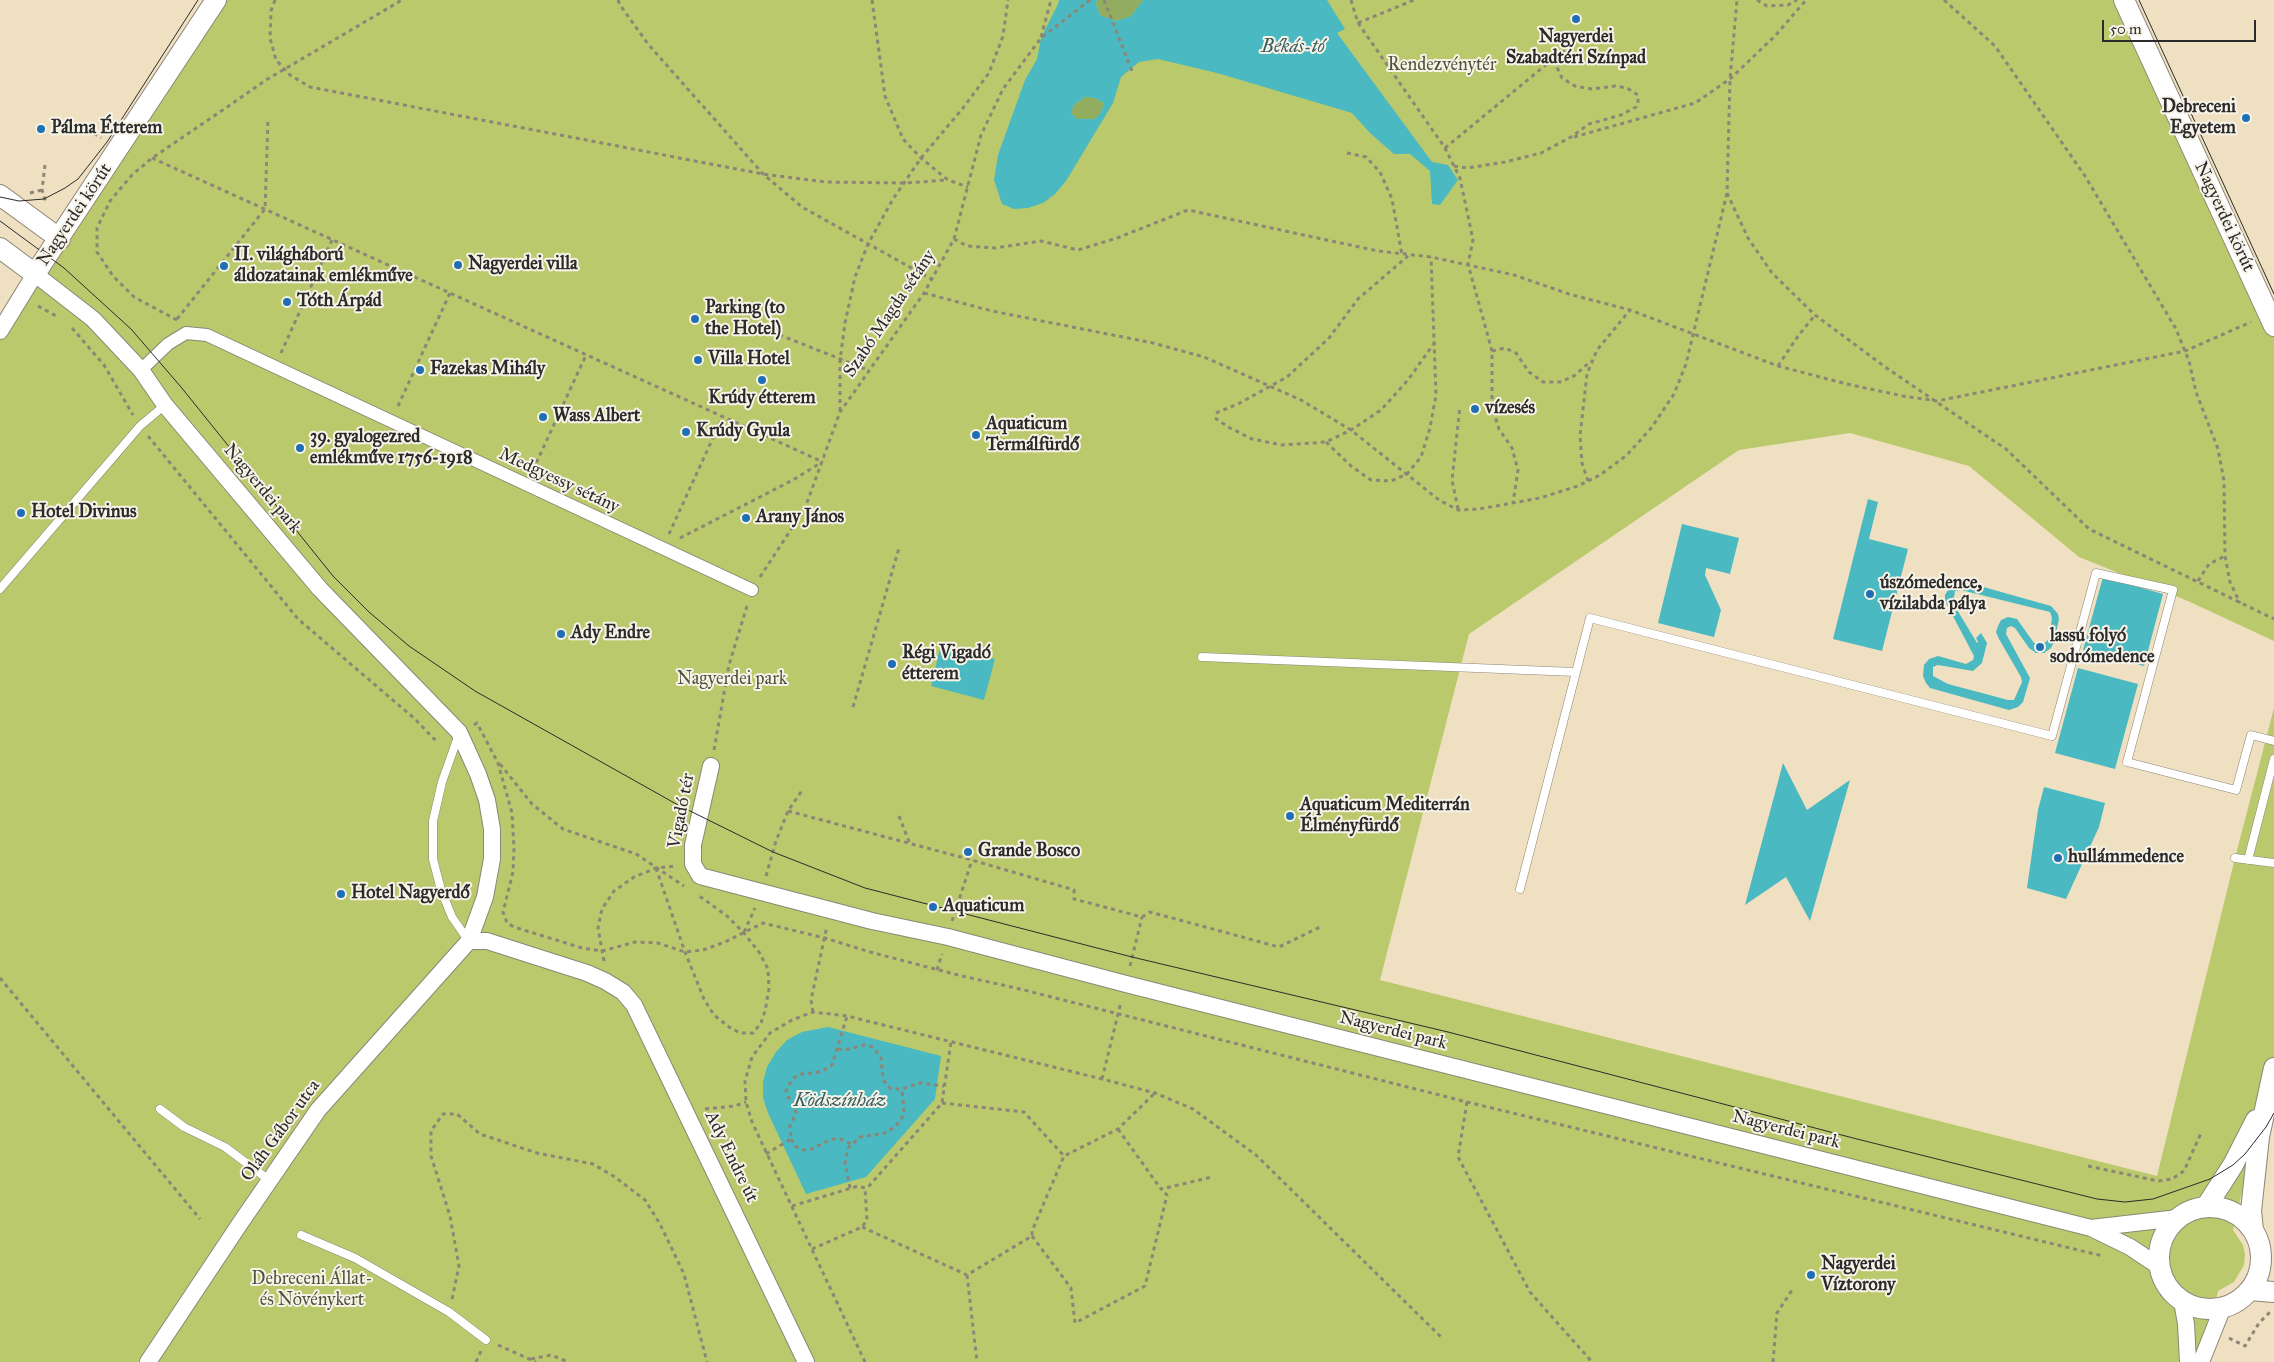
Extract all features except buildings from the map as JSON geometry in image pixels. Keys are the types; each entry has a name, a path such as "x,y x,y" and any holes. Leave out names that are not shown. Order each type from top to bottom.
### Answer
{"street":[{"name":"Nagyerdei körút","path":"0,331 35,274 216,0"},
{"name":"Nagyerdei körút","path":"2124,0 2271,320"},
{"path":"0,195 60,238"},
{"path":"0,248 35,274"},
{"name":"Nagyerdei park","path":"35,274 93,319 141,370 165,405 320,589 459,732"},
{"name":"Medgyessy sétány","path":"141,370 168,344 186,332 207,335 752,590"},
{"path":"459,732 487,800 492,830 492,859 485,897 469,941"},
{"name":"Vigadó tér","path":"693,864 694,845 711,766"},
{"name":"Nagyerdei park","path":"693,864 700,876 831,910 948,937 1126,984 2090,1228 2130,1247 2159,1273"},
{"name":"Ady Endre út","path":"469,941 487,941 587,973 605,981 622,992 634,1005 687,1111 806,1362"},
{"name":"Oláh Gábor utca","path":"148,1362 318,1110 469,941"},
{"path":"2173,1301 2202,1308 2224,1307 2238,1301 2250,1290 2258,1276 2262,1261 2262,1242 2251,1211 2265,1102 2274,1068"},
{"path":"2206,1207 2232,1165 2265,1102"},
{"path":"2188,1362 2186,1324 2173,1301 2172,1292 2159,1273 2159,1253 2162,1240 2169,1228 2178,1218 2191,1210 2220,1207 2244,1219 2262,1242"},
{"name":"Nagyerdei park","path":"2090,1228 2178,1218"},
{"path":"2250,1290 2274,1292"},
{"path":"2201,1362 2224,1307"}],"lane":[{"path":"0,589 140,426 165,405"},
{"path":"1520,889 1590,618 2052,736 2096,573 2173,590 2127,762 2236,790 2251,735 2274,741"},
{"path":"1202,656 1575,672"},
{"path":"459,732 442,782 433,821 433,858 441,890 452,916 469,941"},
{"path":"2248,860 2274,759"},
{"path":"2234,858 2274,863"},
{"path":"160,1109 184,1127 226,1147 269,1180"},
{"path":"301,1235 355,1258 449,1312 486,1340"}],"path":[{"path":"275,0 271,11 270,38 276,60 285,69 310,86 763,174 825,182 904,183 948,180"},
{"path":"207,335 134,297 113,276 97,252 97,228 110,201 132,175 152,158 285,69 402,0"},
{"path":"618,0 648,44 763,174 802,207 932,280"},
{"path":"872,0 885,96 903,139 921,158 948,180 968,187"},
{"path":"840,360 845,323 855,277 868,244 921,158 963,108 989,73 1004,36 1008,0"},
{"path":"1040,38 1051,0"},
{"path":"1040,38 1090,0"},
{"path":"1104,0 1132,71"},
{"path":"1351,0 1358,23 1445,148 1460,178 1467,204 1473,240 1468,264 1492,351 1492,408 1499,429 1512,448 1518,470 1513,503"},
{"path":"1358,23 1414,0"},
{"path":"924,293 992,312 1153,343 1204,357 1301,400 1351,430 1439,500 1458,510 1479,509 1540,498 1588,481 1627,454 1652,427 1674,394 1686,364 1727,193 1730,79 1737,0"},
{"path":"1757,0 1767,6 1788,5 1797,0"},
{"path":"1571,137 1695,103 1730,79 1775,36 1806,0"},
{"path":"1944,0 1995,46 2085,176 2176,328 2185,351 2196,392 2218,449 2224,481 2225,556 2230,582 2240,603"},
{"name":"Szabó Magda sétány","path":"840,360 840,412 924,293 954,239 981,135 1003,89 1040,38"},
{"path":"1445,148 1569,48"},
{"path":"1454,166 1467,168 1505,162 1541,153 1571,137 1589,124 1631,111 1638,103 1638,96 1627,88 1615,86 1592,89 1576,86 1562,78 1553,59"},
{"path":"176,319 265,210 268,119"},
{"path":"87,129 102,139"},
{"path":"1347,153 1366,158 1380,172 1392,199 1402,255"},
{"path":"152,158 823,462 793,480 662,548"},
{"path":"42,190 45,165"},
{"path":"1727,193 1748,238 1772,273 1815,315 1888,369 2006,450 2089,529 2274,619"},
{"path":"954,239 967,246 995,248 1041,241 1078,250 1117,238 1188,210 1402,255 1431,257 1514,275 1570,294 1630,310 1778,366 1847,384 1937,401 2185,351 2271,320"},
{"path":"275,366 332,240"},
{"path":"1216,413 1238,404 1287,377 1329,338 1358,299 1408,255"},
{"path":"1326,442 1351,466 1370,480 1390,481 1407,474 1421,458 1430,428 1436,395 1431,257"},
{"path":"391,421 450,293"},
{"path":"37,307 65,320"},
{"path":"1588,481 1582,463 1580,436 1587,374 1597,350 1630,310"},
{"path":"1778,366 1815,315"},
{"path":"756,326 868,370"},
{"path":"72,328 104,365 140,426 298,619 415,719 434,738"},
{"path":"1214,418 1252,439 1282,445 1326,442 1351,430 1381,410 1408,380 1435,342"},
{"path":"1492,351 1505,348 1516,353 1529,372 1543,382 1560,382 1574,376 1593,359"},
{"path":"526,484 586,355"},
{"path":"1458,510 1452,480 1460,406"},
{"path":"662,548 723,416"},
{"path":"853,707 899,548"},
{"path":"2198,582 2209,564 2225,556"},
{"path":"477,723 498,763 532,804 563,829 636,854 689,890"},
{"path":"498,763 512,813 514,848 513,872 503,912 507,923 582,948 602,951 635,942 658,943 685,952 703,950 744,933 763,922 937,970 1467,1102 2110,1258"},
{"path":"744,933 762,891 776,841 788,812 804,789"},
{"path":"788,812 972,860 1074,890 1074,899 1142,918 1150,912 1279,948 1322,926"},
{"path":"899,816 910,844"},
{"path":"937,970 972,860"},
{"path":"656,868 685,952 704,999 714,1015 740,1033 753,1033 761,1023 765,1011 769,989 768,969 759,952 744,933 727,916 698,895"},
{"path":"813,1012 810,1000 831,910"},
{"path":"0,978 200,1219"},
{"path":"865,1362 766,1154 752,1122 746,1102 745,1082 752,1057 770,1033 792,1020 813,1012 847,1016 1154,1093 1193,1109 1256,1155 1441,1337"},
{"path":"847,1016 838,1049 830,1068 821,1072 800,1074 795,1077 786,1091 795,1107 796,1113 790,1126 791,1139 795,1146 809,1150 832,1139 840,1139 851,1144"},
{"path":"812,1249 862,1227 867,1220 865,1188 942,1103 951,1042"},
{"path":"838,1049 845,1050 864,1046 873,1047 881,1058 884,1083 891,1088 902,1089 920,1083 944,1086"},
{"path":"850,1188 845,1159 851,1144 864,1136 885,1133 895,1127 903,1116 902,1089"},
{"path":"1118,1129 1167,1196 1144,1286 1075,1323 1071,1288 1032,1236 1032,1231 1064,1156 1118,1129 1154,1093"},
{"path":"687,1111 735,1106 746,1102"},
{"path":"1467,1102 1458,1157 1530,1292 1592,1362"},
{"path":"942,1103 1024,1112 1064,1156"},
{"path":"449,1312 459,1266 450,1216 432,1156 431,1131 443,1114 457,1114 480,1134 537,1153 593,1164 615,1177 645,1200 660,1224 684,1274 707,1362"},
{"path":"2088,1166 2158,1181 2172,1179 2184,1171 2201,1133"},
{"path":"766,1154 791,1139"},
{"path":"1161,1189 1212,1177"},
{"path":"792,1206 858,1186 865,1188"},
{"path":"862,1227 967,1275"},
{"path":"967,1275 1032,1236"},
{"path":"2159,1273 2173,1301"},
{"path":"967,1275 977,1362"},
{"path":"1773,1362 1777,1313 1792,1290"},
{"path":"2245,1346 2259,1323 2270,1311 2274,1311"},
{"path":"476,1362 486,1340 536,1362"},
{"path":"530,1360 551,1355 568,1362"}],"green space":[{"name":"Nagyerdei park","path":"216,0 2124,0 2274,326 2274,641 2188,601 2079,557 1969,466 1850,433 1739,450 1469,634 1380,980 2157,1176 2274,708 2274,1057 2233,1230 2243,1245 2245,1254 2244,1265 2234,1282 2218,1291 2201,1362 0,1362 0,331"},
{"path":"1097,0 1143,0 1131,16 1116,21 1100,15 1096,4"},
{"path":"1085,97 1095,98 1104,103 1101,112 1095,119 1076,119 1071,113 1074,105"}],"water":[{"name":"Békás-tó","path":"1059,0 1097,0 1096,4 1100,15 1116,21 1131,16 1143,0 1327,0 1345,29 1337,33 1432,162 1448,165 1458,180 1440,205 1432,204 1430,171 1410,154 1394,154 1370,133 1352,113 1217,73 1158,59 1139,62 1121,77 1113,103 1066,181 1055,194 1043,203 1028,208 1014,209 1002,204 994,180 998,155 1025,80 1037,59 1041,38","holes":["1085,97 1095,98 1104,103 1101,112 1095,119 1077,119 1071,113 1074,105"]},
{"name":"úszómedence, vízilabda pálya","path":"1868,499 1878,502 1869,539 1908,549 1882,651 1833,639"},
{"path":"1682,524 1739,538 1730,574 1706,568 1705,575 1721,610 1714,637 1658,623"},
{"path":"2103,577 2163,594 2144,666 2083,650"},
{"name":"lassú folyó sodrómedence","path":"1962,581 2051,606 2058,614 2059,619 2054,642 2051,648 2044,653 2036,653 2029,648 2015,628 2011,626 2007,628 2006,634 2030,678 2023,702 2018,707 2009,710 1930,688 1926,683 1923,676 1924,665 1929,659 1938,656 1966,664 1973,660 1974,656 1945,601 1945,595 1952,584","holes":["1961,590 2050,612 2052,618 2049,639 2042,645 2034,643 2017,619 2008,617 2001,620 1998,626 1996,632 1999,639 2021,677 2022,682 2014,700 1948,684 1933,676 1933,667 1938,665 1973,671 1982,663 1987,643 1981,633 1976,638 1977,643 1953,603 1955,591"]},
{"path":"941,644 995,659 984,700 931,686"},
{"path":"2078,668 2138,684 2115,769 2055,753"},
{"path":"1783,763 1807,810 1850,780 1810,921 1786,877 1745,905"},
{"name":"hullámmedence","path":"2044,787 2105,803 2099,827 2066,899 2027,888 2038,810"},
{"name":"Ködszínház","path":"828,1027 941,1056 935,1099 866,1177 806,1194 768,1113 763,1098 763,1082 767,1067 776,1052 787,1040 802,1032"}],"tram line":[{"path":"0,197 19,201 44,199 78,179 107,142 198,0"},
{"path":"2139,0 2274,294"},
{"path":"0,221 64,268 131,329 181,387 333,576 369,612 409,646 475,691 678,805 773,852 865,888 1132,957 1448,1032 1857,1139 2097,1199 2125,1202 2153,1199 2210,1179 2233,1165 2245,1154 2266,1127 2274,1113"}],"place":[{"name":"Nagyerdei Szabadtéri Színpad","path":"1576,19"},
{"name":"Debreceni Egyetem","path":"2246,118"},
{"name":"Pálma Étterem","path":"41,129"},
{"name":"Nagyerdei villa","path":"458,265"},
{"name":"II. világháború áldozatainak emlékműve","path":"224,266"},
{"name":"Tóth Árpád","path":"287,302"},
{"name":"Parking (to the Hotel)","path":"695,319"},
{"name":"Villa Hotel","path":"698,360"},
{"name":"Fazekas Mihály","path":"420,370"},
{"name":"Krúdy étterem","path":"762,380"},
{"name":"vízesés","path":"1475,409"},
{"name":"Wass Albert","path":"543,417"},
{"name":"Krúdy Gyula","path":"686,432"},
{"name":"Aquaticum Termálfürdő","path":"976,435"},
{"name":"39. gyalogezred emlékműve 1756-1918","path":"300,448"},
{"name":"Hotel Divinus","path":"21,513"},
{"name":"Arany János","path":"746,518"},
{"name":"úszómedence, vízilabda pálya","path":"1870,594"},
{"name":"Ady Endre","path":"561,634"},
{"name":"lassú folyó sodrómedence","path":"2040,647"},
{"name":"Régi Vigadó étterem","path":"892,664"},
{"name":"Aquaticum Mediterrán Élményfürdő","path":"1290,816"},
{"name":"Grande Bosco","path":"968,852"},
{"name":"hullámmedence","path":"2058,858"},
{"name":"Hotel Nagyerdő","path":"341,894"},
{"name":"Aquaticum","path":"933,907"},
{"name":"Nagyerdei Víztorony","path":"1811,1275"}],"park label":[{"name":"Rendezvénytér","path":"1442,66"},
{"name":"Debreceni Állat- és Növénykert","path":"312,1290"}]}
